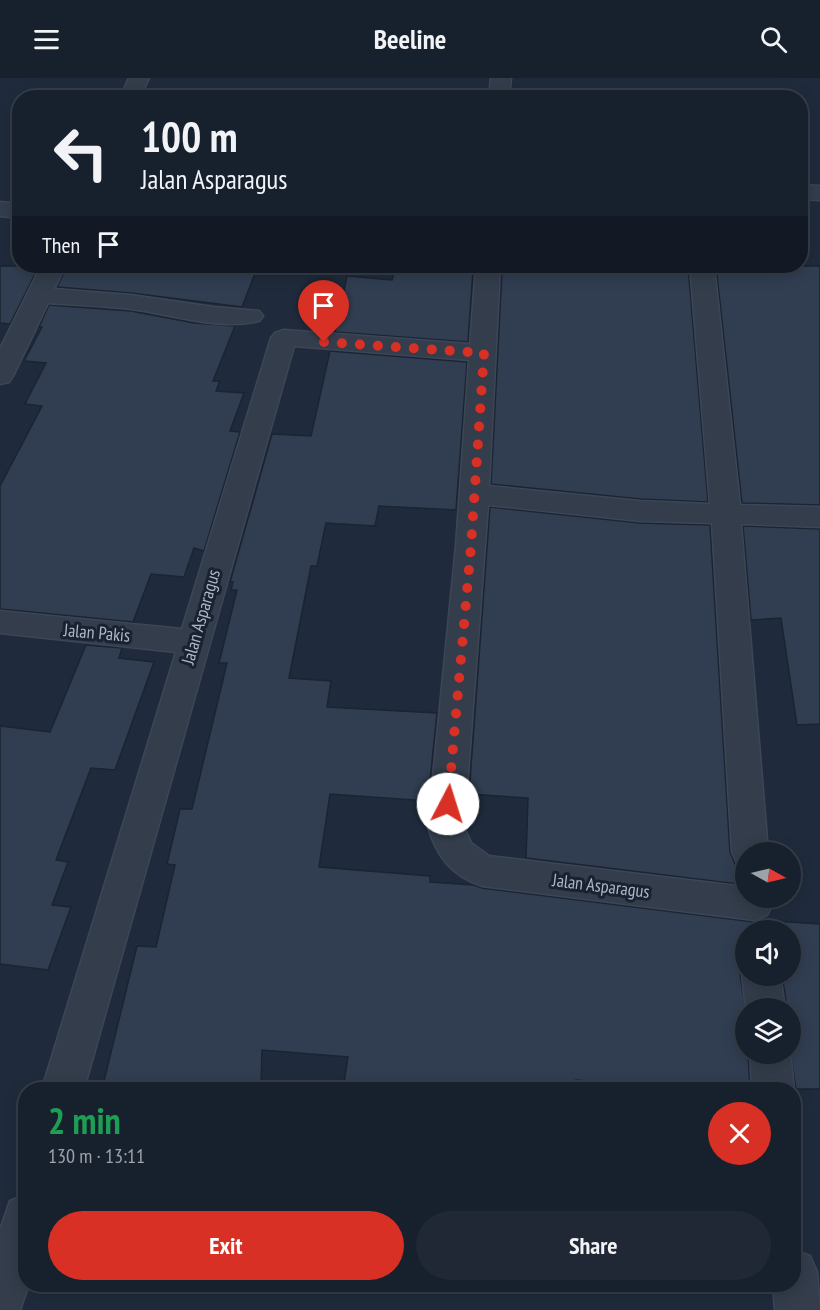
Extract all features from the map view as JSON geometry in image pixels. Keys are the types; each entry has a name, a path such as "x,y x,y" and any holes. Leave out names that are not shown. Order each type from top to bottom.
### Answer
{"street":[{"path":"0,376 50,273"},
{"name":"Jalan Asparagus","path":"488,273 475,494 446,827 451,846 462,859 482,872 755,910"},
{"path":"703,273 726,515 749,842"},
{"path":"39,295 131,302 214,315 250,316"},
{"name":"Jalan Asparagus","path":"65,1082 284,338 484,353"},
{"path":"475,494 640,511 820,517"},
{"name":"Jalan Pakis","path":"0,622 194,642"},
{"path":"771,1064 772,1082"},
{"path":"0,1304 18,1244"},
{"path":"796,1292 798,1310"}],"building":[{"path":"0,266 12,266 12,273 36,273 10,324 0,323"},
{"path":"808,266 820,266 820,505 742,503 717,273 808,273"},
{"path":"64,273 255,273 242,307 131,293 57,287"},
{"path":"394,273 473,273 468,342 335,332 347,276 392,280"},
{"path":"502,273 689,273 708,502 640,499 491,484"},
{"path":"49,305 131,311 194,323 235,326 213,381 220,381 216,391 244,393 230,431 240,432 204,551 194,548 184,577 151,574 133,622 0,609 0,486 42,406 25,404 46,363 24,361 42,327 39,327"},
{"path":"330,351 467,362 456,510 379,506 375,526 326,523 317,566 311,566 289,678 331,681 327,707 437,713 428,801 330,794 319,867 430,876 430,882 474,885 482,888 738,920 735,920 735,986 742,986 744,998 735,998 735,1064 749,1064 750,1082 576,1080 576,1082 344,1082 348,1057 262,1050 261,1082 104,1082 137,946 156,947 175,865 167,864 180,809 192,809 227,663 219,663 237,590 231,590 233,582 230,582 272,434 311,436"},
{"path":"490,507 640,523 710,525 730,852 735,864 735,884 526,858 528,798 469,794"},
{"path":"743,526 820,529 820,724 797,725 781,618 751,620"},
{"path":"86,645 122,648 119,658 154,662 115,770 91,768 56,860 68,862 52,905 71,907 48,970 0,964 0,726 50,732"},
{"path":"801,923 820,924 820,1089 801,1089 801,1082 795,1082 792,1064 801,1064 801,998 785,998 784,986 801,986"}],"route":[{"path":"324,342 484,353 471,546 448,804"}]}
